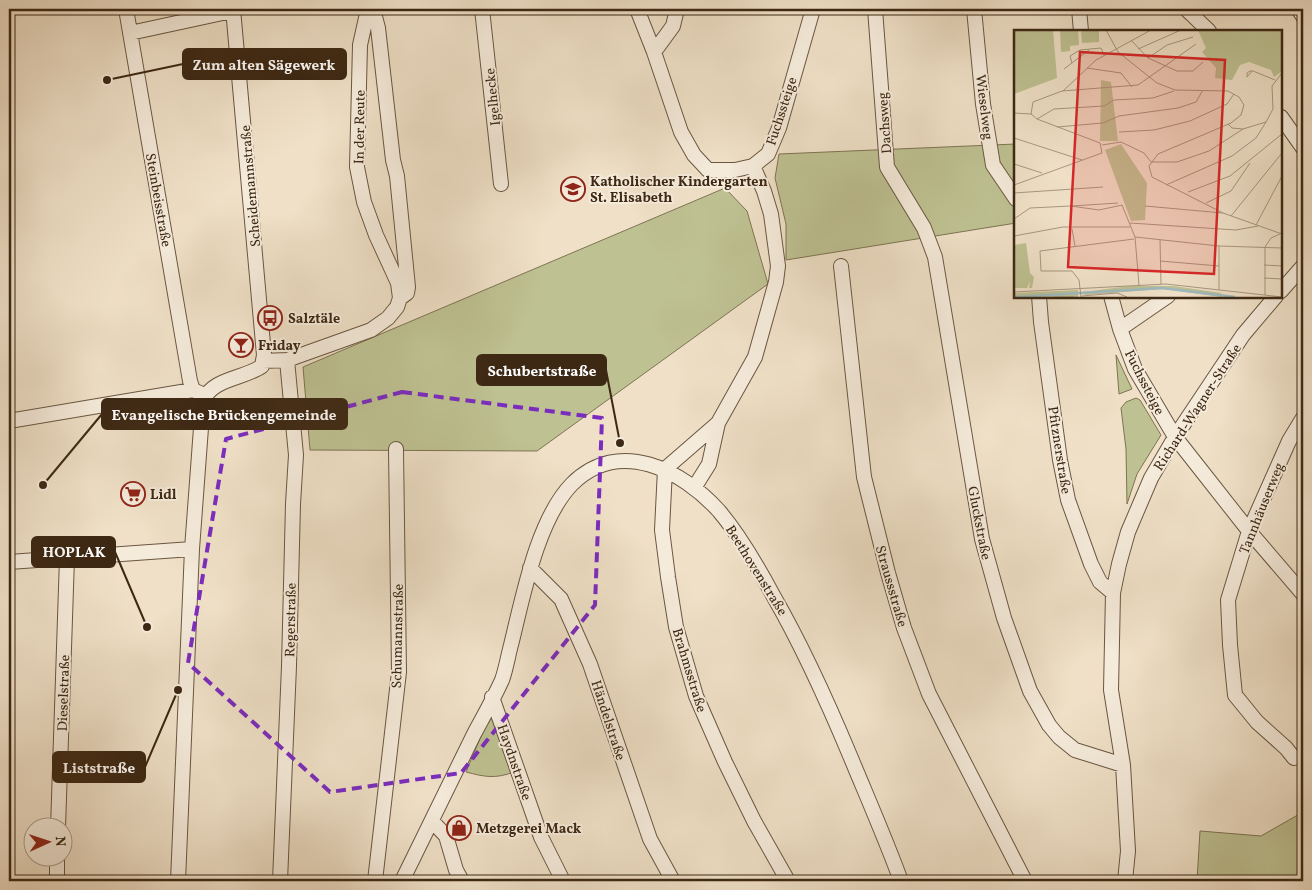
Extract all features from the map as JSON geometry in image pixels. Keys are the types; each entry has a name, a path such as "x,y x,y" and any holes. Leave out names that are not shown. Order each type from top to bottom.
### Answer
{"street":[{"name":"Steinbeisstraße","path":"126,9 187,361 199,392"},
{"name":"In der Reute","path":"288,360 371,330 388,318 397,307 400,298 398,283 376,235 364,202 357,167 360,45 368,9"},
{"name":"In der Reute","path":"373,9 378,28 397,176 408,287 407,293 400,298"},
{"name":"Igelhecke","path":"482,9 501,184"},
{"path":"637,9 654,52 678,125 694,155 708,170 735,170 753,166 764,191 771,214 778,266 776,282 755,357 718,423 709,464 694,488"},
{"path":"654,52 673,26 677,9"},
{"name":"Fuchssteige","path":"753,166 768,154 779,128 813,9"},
{"name":"Dachsweg","path":"875,9 887,167 924,228"},
{"name":"Wieselweg","path":"974,9 984,104 993,165 1014,196"},
{"path":"1079,9 1081,30"},
{"path":"1186,9 1208,30"},
{"path":"1298,9 1303,16"},
{"name":"Scheidemannstraße","path":"130,32 233,10 264,361"},
{"path":"1282,118 1303,148"},
{"name":"Gluckstraße","path":"924,228 935,258 938,274 982,539 1004,618 1027,682 1049,725 1059,737 1075,750 1123,765"},
{"name":"Straussstraße","path":"841,266 864,478 888,574 904,628 929,694 1025,881"},
{"path":"1282,289 1303,266"},
{"name":"Pfitznerstraße","path":"1039,298 1060,460 1068,500 1091,564 1100,582 1113,592"},
{"name":"Fuchssteige","path":"1112,298 1120,329 1135,369 1175,437 1249,531 1303,594"},
{"path":"1120,329 1165,298"},
{"name":"Richard-Wagner-Straße","path":"1125,881 1128,851 1123,765 1111,690 1113,592 1128,532 1151,478 1175,437 1243,335 1274,298"},
{"path":"9,421 77,409 199,392 213,388 233,378 254,372 262,366 264,361 288,360"},
{"name":"Regerstraße","path":"280,881 296,455 288,360"},
{"path":"178,881 192,549 203,401 199,392"},
{"name":"Tannhäuserweg","path":"1294,758 1286,748 1257,722 1236,695 1230,644 1228,600 1249,531 1289,441 1303,419"},
{"path":"664,469 718,423"},
{"name":"Schumannstraße","path":"375,881 399,672 396,449"},
{"name":"Beethovenstraße","path":"402,881 502,680 530,568 552,512 573,484 591,470 623,460 638,461 664,469 694,488 718,511 754,560 793,629 826,697 885,837 901,881"},
{"name":"Brahmsstraße","path":"664,469 662,530 668,577 676,627 696,696 725,762 788,881"},
{"path":"9,562 192,549"},
{"name":"Dieselstraße","path":"58,818 67,558"},
{"name":"Händelstraße","path":"530,568 561,599 590,664 650,839 673,881"},
{"name":"Haydnstraße","path":"492,697 541,837 563,881"},
{"path":"432,821 446,836 456,870 462,881"},
{"path":"57,868 57,881"}],"highlighted area":[{"path":"402,392 602,418 595,605 461,773 330,792 188,663 226,439"}],"green space":[{"path":"1014,144 1014,223 786,260 786,224 775,178 779,154"},
{"path":"725,188 747,211 768,284 537,451 310,450 303,367"},
{"path":"1116,355 1132,389 1119,394"},
{"path":"1136,398 1140,400 1161,435 1137,474 1127,504 1126,449 1121,408 1126,402"},
{"path":"493,707 514,772 501,776 490,776 466,772"},
{"path":"1303,812 1303,881 1197,881 1200,831 1261,836"}],"place":[{"name":"Zum alten Sägewerk","path":"107,80"},
{"name":"Katholischer Kindergarten St. Elisabeth","path":"573,189"},
{"name":"Salztäle","path":"270,318"},
{"name":"Friday","path":"241,345"},
{"name":"Schubertstraße","path":"620,443"},
{"name":"Evangelische Brückengemeinde","path":"43,485"},
{"name":"Lidl","path":"133,494"},
{"name":"HOPLAK","path":"147,627"},
{"name":"Liststraße","path":"178,690"},
{"name":"Metzgerei Mack","path":"459,828"}]}
